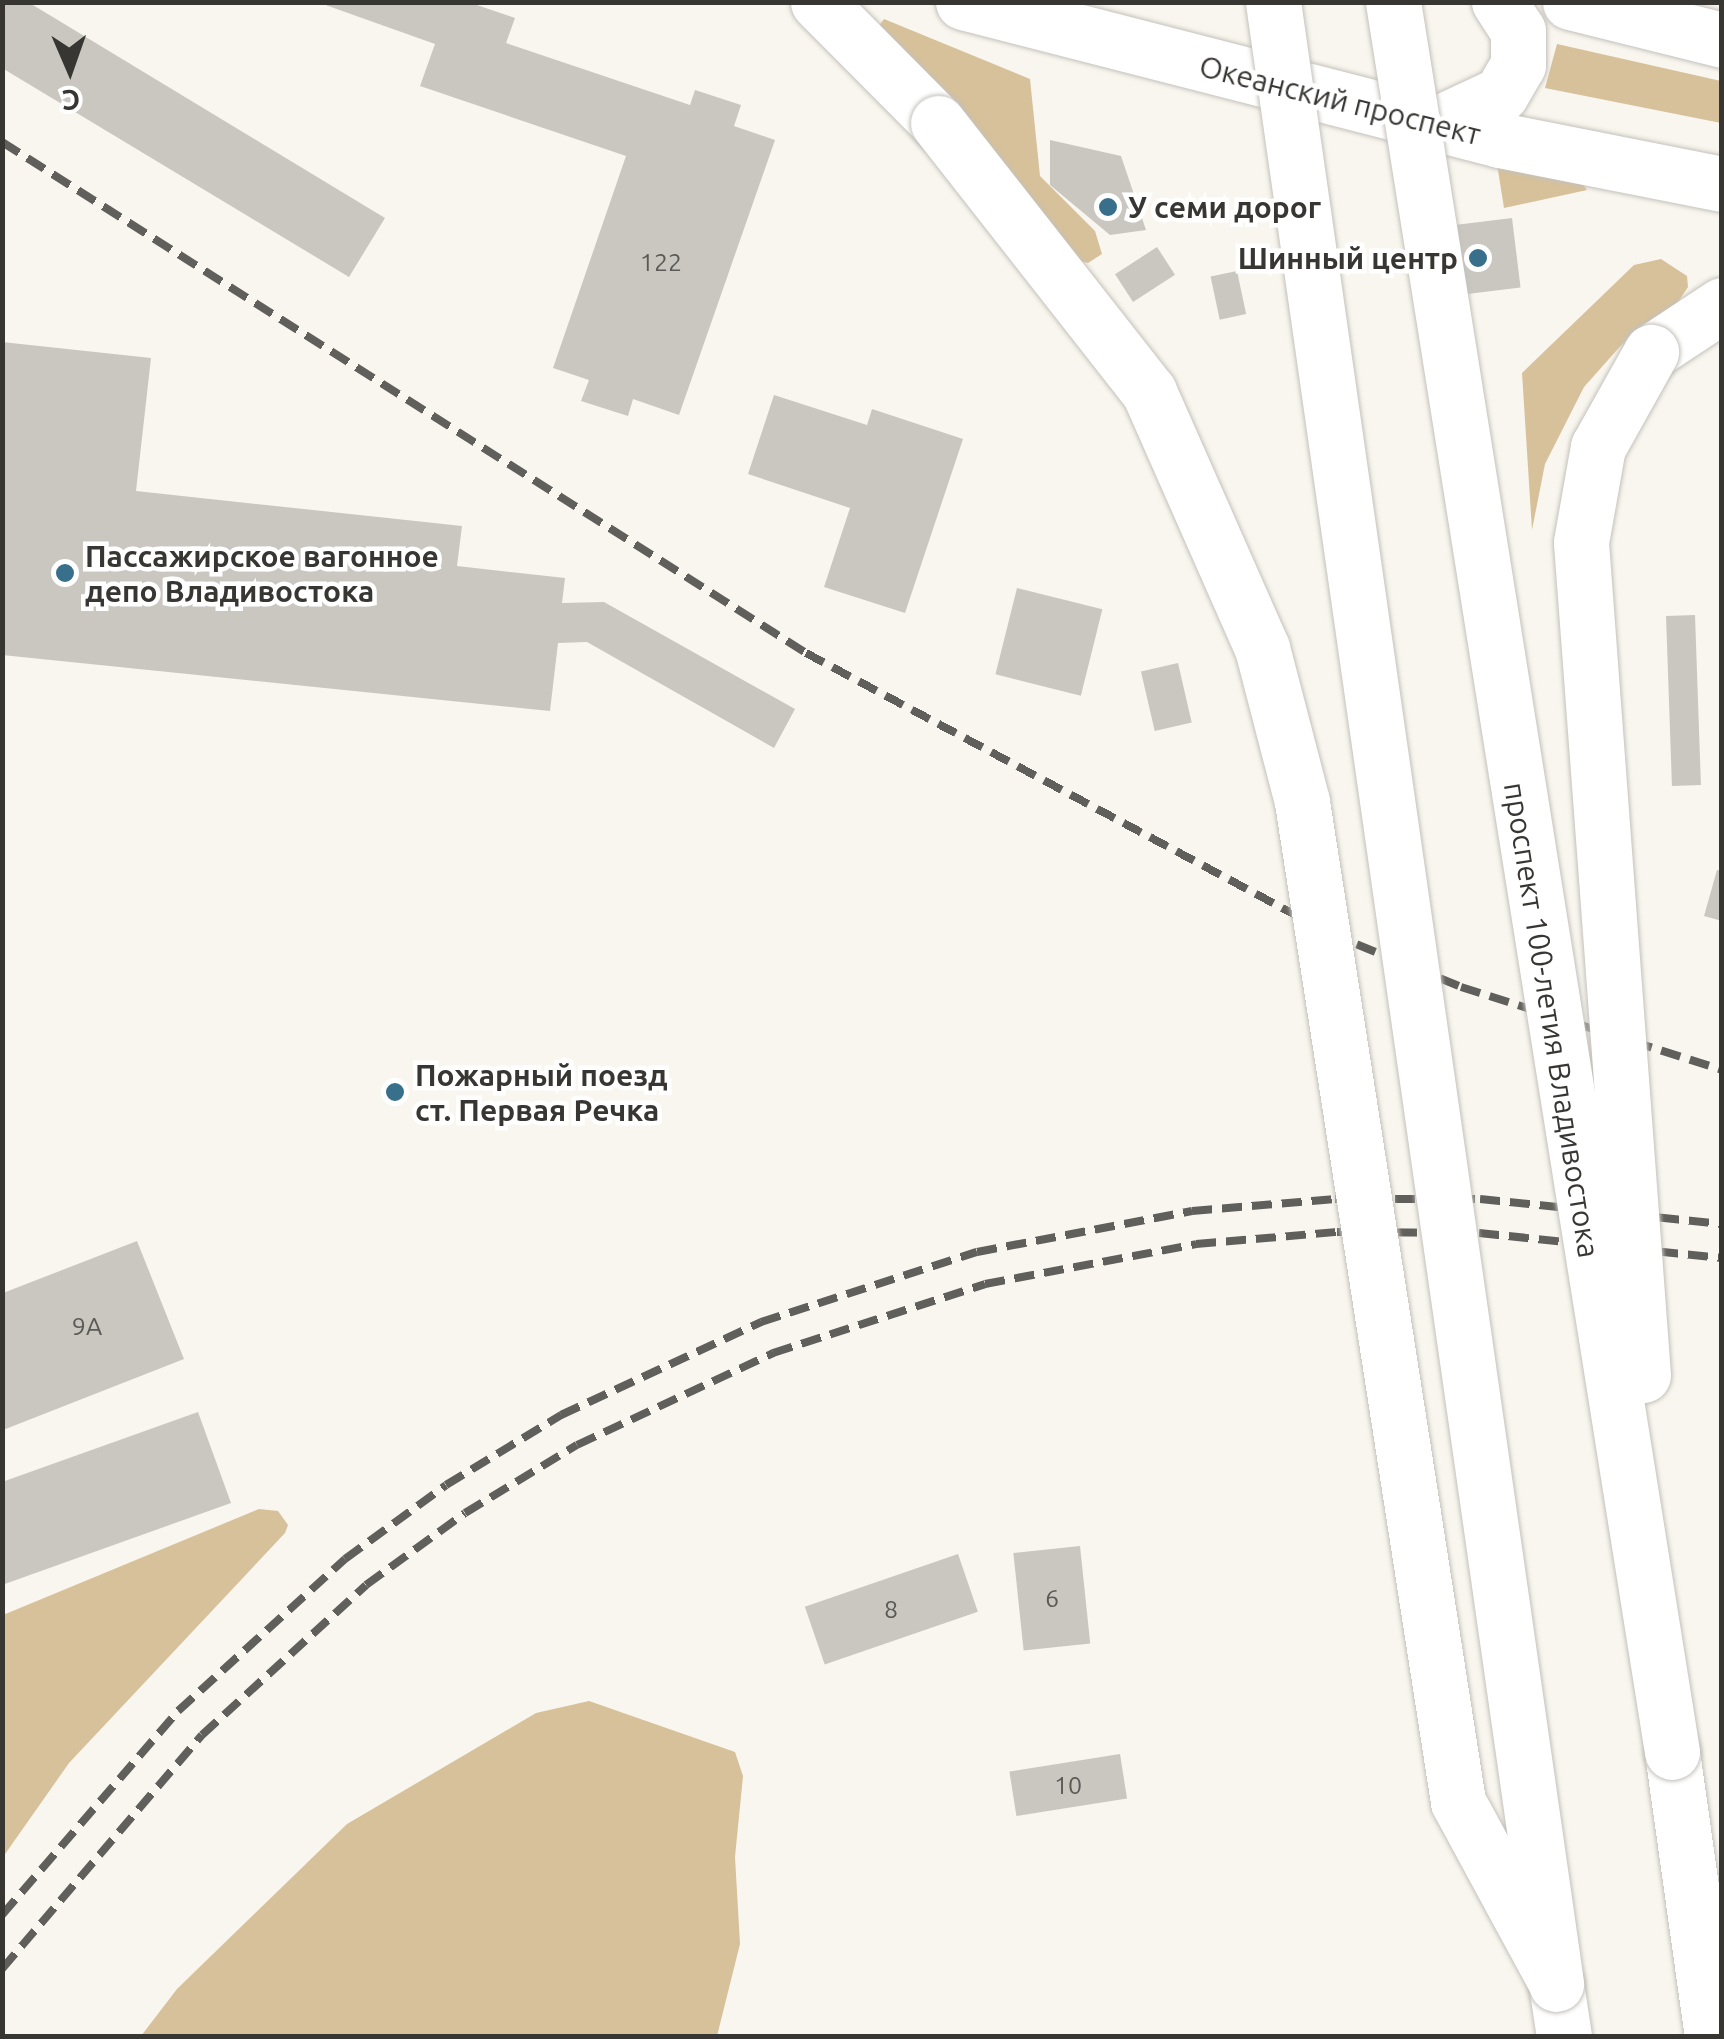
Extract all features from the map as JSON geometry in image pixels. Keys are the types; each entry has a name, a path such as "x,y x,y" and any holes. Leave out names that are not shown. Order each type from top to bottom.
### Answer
{"main road":[{"path":"818,2 938,123 1149,392 1262,648 1302,802 1458,1802 1556,1984"},
{"name":"Океанский проспект","path":"963,2 1085,22 1440,123 1722,184"},
{"path":"1273,2 1564,2036"},
{"name":"проспект 100-летия Владивостока","path":"1393,2 1672,1752 1712,2036"},
{"path":"1440,123 1501,94 1518,66 1518,31 1499,2"},
{"path":"1570,2 1722,40"},
{"path":"1637,18 1722,13"},
{"path":"1672,1752 1581,542 1598,447 1651,352 1722,305"}],"shaded area":[{"path":"884,19 1030,79 1040,176 1095,231 1102,254 1088,263 1072,259 878,27"},
{"path":"1557,44 1721,81 1721,123 1545,88"},
{"path":"1497,164 1580,180 1587,190 1504,208"},
{"path":"1661,259 1687,276 1688,287 1676,305 1633,332 1584,387 1545,464 1532,530 1522,373 1634,265"},
{"path":"259,1509 278,1511 288,1525 285,1533 69,1763 3,1857 3,1615"},
{"path":"589,1701 735,1752 743,1776 735,1857 740,1944 717,2036 141,2036 177,1989 347,1824 536,1713"}],"building":[{"path":"2,2 28,2 385,218 349,277 2,68"},
{"path":"317,2 468,2 515,18 506,43 690,105 695,90 741,105 734,126 775,140 679,415 633,399 628,416 581,401 589,380 553,368 626,156 420,86 435,44"},
{"name":"У семи дорог","path":"1050,140 1121,156 1146,230 1110,235 1050,185"},
{"name":"Шинный центр","path":"1512,218 1521,287 1443,297 1435,228"},
{"path":"1157,247 1175,275 1133,302 1115,274"},
{"path":"1237,271 1246,314 1220,320 1211,277"},
{"path":"2,342 151,358 136,491 462,526 457,566 565,578 562,603 604,602 795,709 774,748 587,642 558,643 550,711 2,655"},
{"path":"774,395 867,425 872,409 963,439 905,613 824,587 850,508 748,474"},
{"path":"1017,588 1102,609 1081,696 995,674"},
{"path":"1695,615 1701,785 1672,786 1666,616"},
{"path":"1178,663 1192,722 1155,731 1141,672"},
{"path":"1717,870 1722,871 1722,921 1704,916"},
{"path":"137,1241 184,1359 3,1430 3,1293"},
{"path":"198,1412 231,1503 2,1585 2,1482"},
{"path":"1080,1546 1090,1643 1024,1650 1013,1553"},
{"path":"958,1554 978,1612 825,1664 805,1607"},
{"path":"1120,1754 1127,1798 1016,1816 1009,1772"}],"railway":[{"path":"2,142 806,653 1329,933 1461,987 1722,1070"},
{"path":"2,1915 178,1711 345,1559 446,1485 561,1415 761,1322 977,1252 1192,1211 1335,1199 1480,1199 1722,1224"},
{"path":"2,1969 202,1735 366,1585 465,1513 577,1445 773,1353 985,1284 1196,1244 1337,1232 1479,1233 1722,1258"}],"place":[{"name":"У семи дорог","path":"1108,207"},
{"name":"Шинный центр","path":"1478,258"},
{"name":"Пассажирское вагонное депо Владивостока","path":"65,573"},
{"name":"Пожарный поезд ст. Первая Речка","path":"395,1092"}]}
